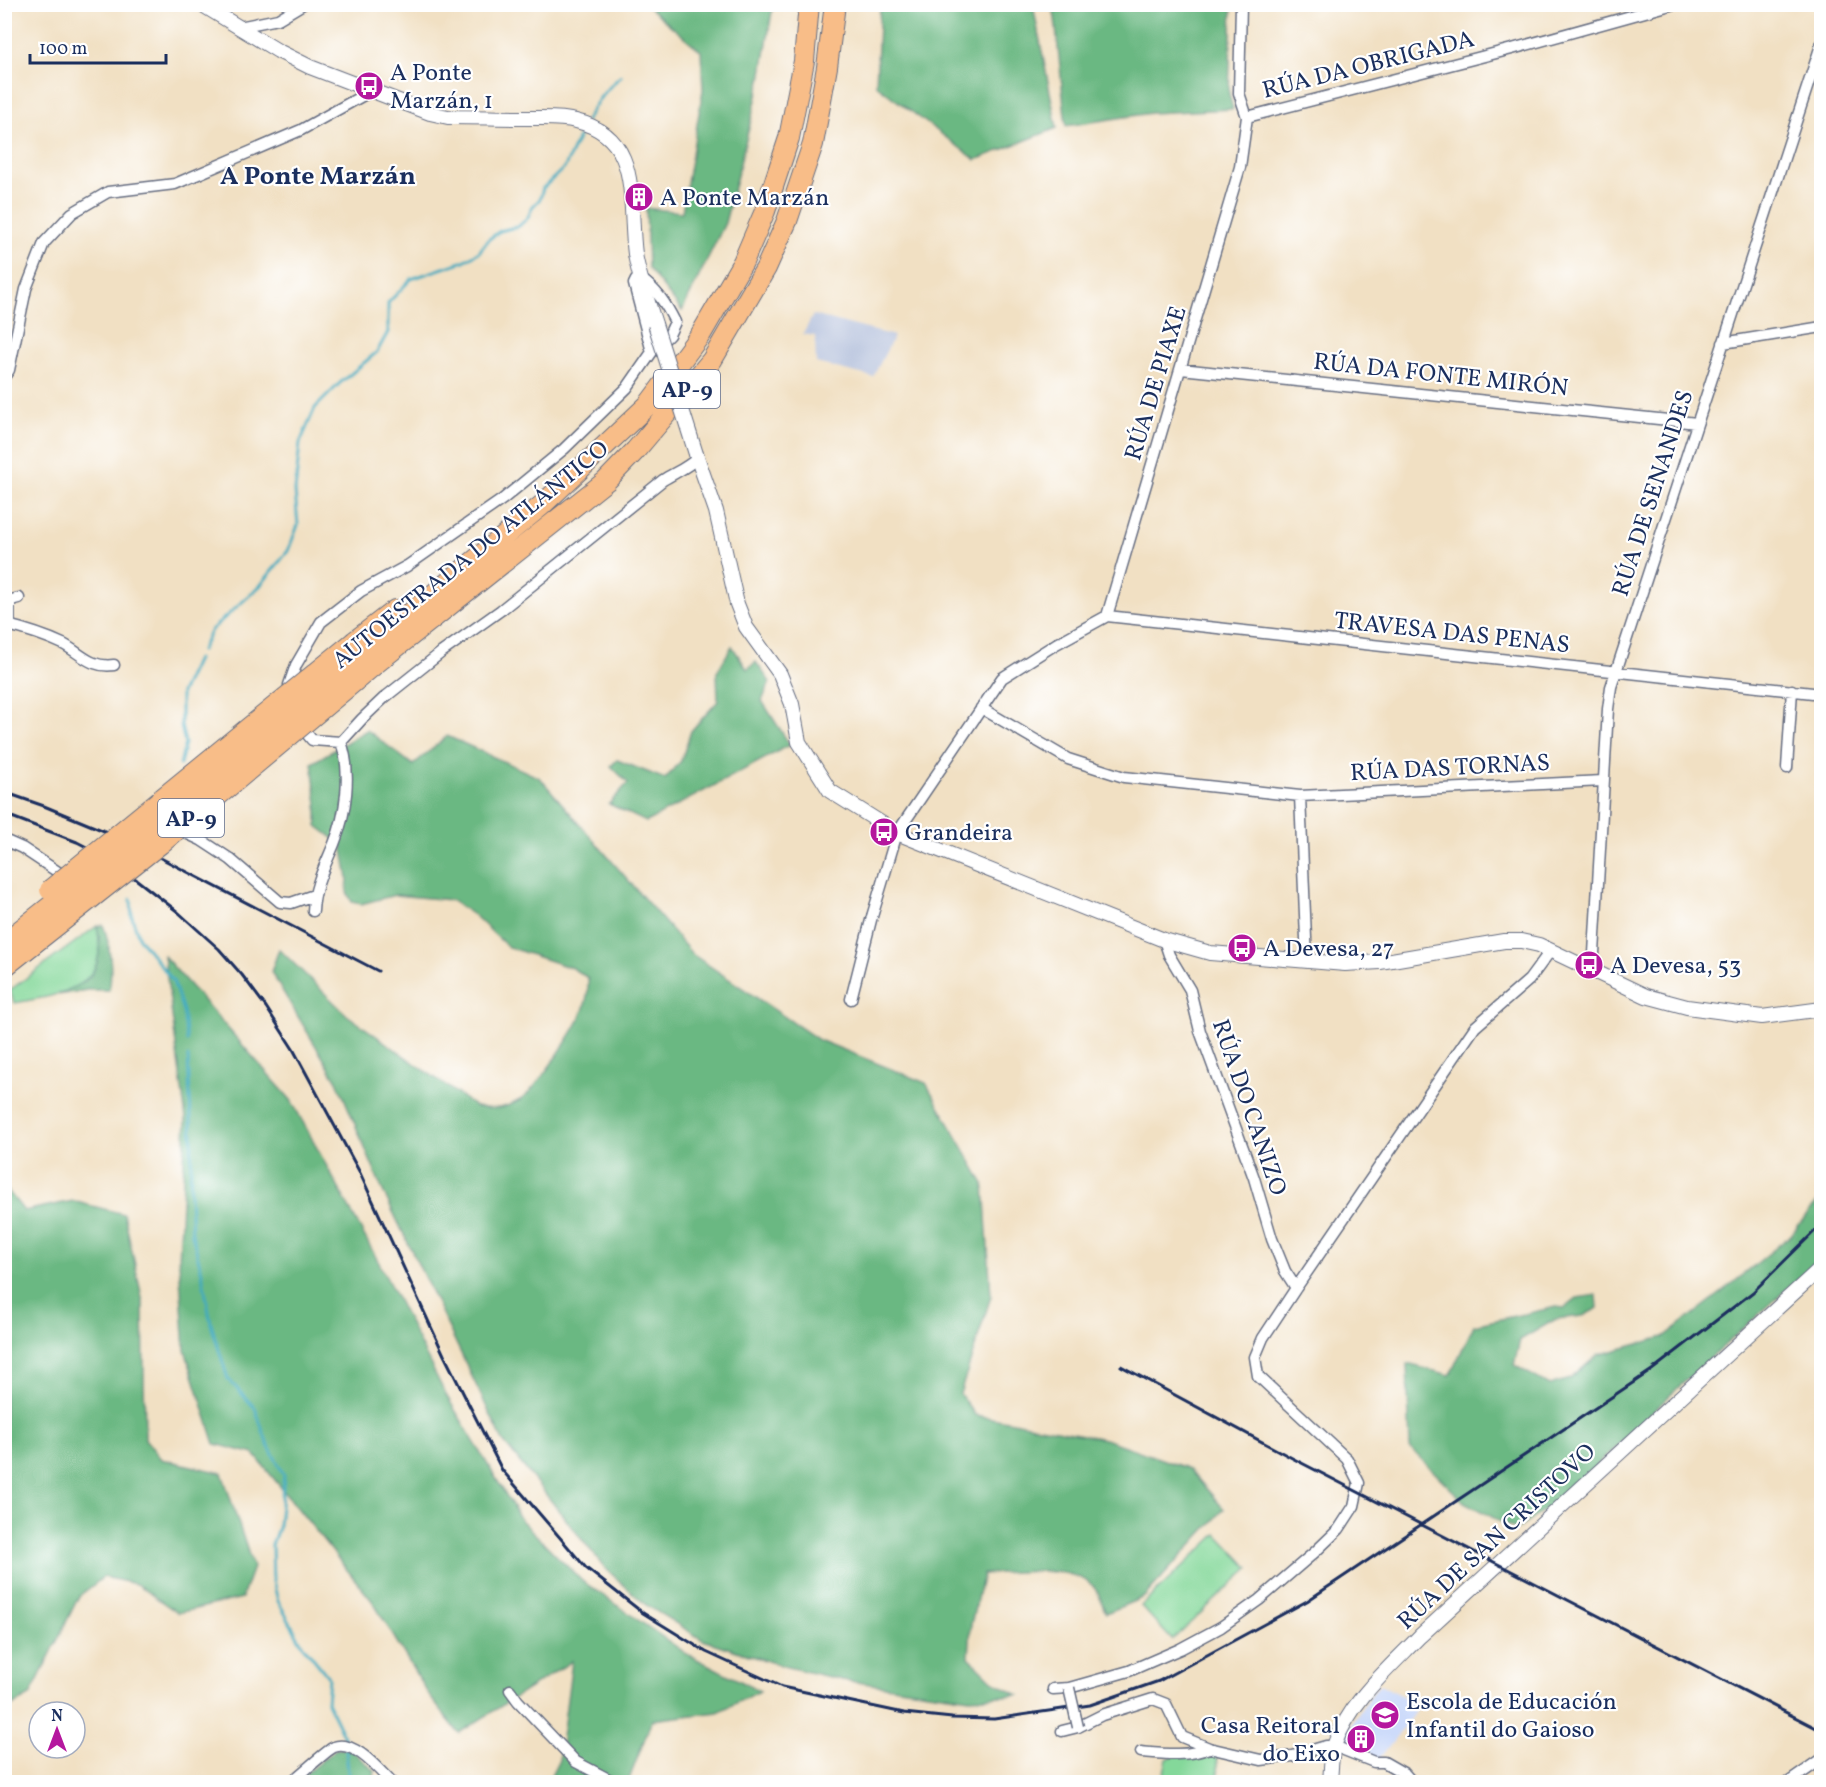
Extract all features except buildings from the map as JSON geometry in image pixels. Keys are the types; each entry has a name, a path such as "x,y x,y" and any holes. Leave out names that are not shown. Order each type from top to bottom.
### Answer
{"highway":[{"name":"AUTOESTRADA DO ATLÁNTICO","path":"4,942 231,764 541,506 648,405 701,334 743,262 765,210 789,138 804,61 809,4"},
{"name":"AUTOESTRADA DO ATLÁNTICO","path":"4,966 160,844 364,653 606,481 635,451 712,360 766,268 787,221 813,144 827,67 835,4"},
{"path":"4,926 364,653"}],"street":[{"path":"201,4 278,51 371,92 440,116 574,120 599,129 609,136 618,147 628,172 640,278 716,511 737,603 746,627 780,674 792,704 799,742 831,792 897,833 1164,940 1210,953 1307,962 1368,963 1504,941 1530,942 1646,996 1686,1007 1762,1017 1821,1009"},
{"path":"238,27 278,19 303,4"},
{"name":"RÚA DE PIAXE","path":"1107,616 1240,167 1247,117 1239,93 1241,4"},
{"name":"RÚA DA OBRIGADA","path":"1247,117 1512,49 1674,4"},
{"name":"RÚA DE SENANDES","path":"1593,971 1609,696 1821,42"},
{"path":"4,378 9,370 26,289 44,243 72,213 108,192 175,184 301,130 371,92"},
{"path":"341,742 312,740 294,719 289,685 296,665 321,622 361,591 407,566 532,476 578,436 627,388 652,352 669,335 675,322 665,303 650,285 640,278"},
{"path":"640,278 634,284 652,352"},
{"path":"1723,343 1821,327"},
{"name":"RÚA DA FONTE MIRÓN","path":"1181,369 1697,423"},
{"path":"341,742 384,698 442,652 501,610 663,480 691,465 697,456"},
{"path":"12,600 8,625 27,629 61,643 93,664 101,666 114,664"},
{"path":"851,999 871,920 897,833 1002,678 1107,616"},
{"name":"TRAVESA DAS PENAS","path":"1107,616 1821,694"},
{"path":"1787,768 1792,690"},
{"name":"RÚA DAS TORNAS","path":"981,708 1068,759 1124,777 1300,796 1603,781"},
{"path":"313,911 314,895 344,814 347,758 341,742"},
{"path":"1300,796 1307,962"},
{"path":"4,840 60,872 81,890 158,831 170,826 201,840 230,859 280,902 291,903 314,895"},
{"name":"RÚA DO CANIZO","path":"1164,940 1169,955 1190,990 1200,1031 1254,1178 1272,1239 1285,1271 1296,1288"},
{"path":"1053,1689 1069,1688 1129,1671 1180,1649 1221,1627 1259,1600 1339,1529 1354,1506 1359,1483 1347,1459 1258,1376 1256,1357 1263,1338 1296,1288 1475,1027 1529,980 1551,950"},
{"name":"RÚA DE SAN CRISTOVO","path":"1330,1782 1334,1746 1350,1713 1376,1681 1420,1636 1821,1267"},
{"path":"1069,1688 1078,1727"},
{"path":"510,1690 576,1762 614,1782"},
{"path":"1062,1731 1078,1727 1102,1715 1154,1699 1166,1704 1182,1737 1209,1748 1261,1760 1292,1756 1326,1746 1334,1746 1374,1762 1384,1762 1405,1774 1412,1782"},
{"path":"291,1782 335,1746 344,1746 368,1760 391,1782"},
{"path":"1141,1752 1174,1755 1209,1748"},
{"path":"1790,1782 1821,1759"}],"shaded area":[{"path":"813,315 894,336 873,377 816,363 815,336 803,334"},
{"name":"Escola de Educación Infantil do Gaioso","path":"1380,1684 1420,1706 1378,1760 1342,1740"}],"green space":[{"path":"646,5 773,5 761,80 725,223 682,311 648,268 646,208 682,212 703,90 701,51"},
{"path":"880,5 1033,5 1057,128 976,160 876,85"},
{"path":"1052,5 1232,5 1229,94 1233,109 1151,113 1066,126"},
{"path":"732,646 747,669 756,662 770,682 762,701 790,745 646,822 609,804 628,783 611,766 617,760 665,779 681,761 691,731 718,701 717,672"},
{"path":"367,730 413,765 447,736 540,778 692,954 819,1040 926,1083 984,1184 991,1296 960,1394 975,1415 1105,1439 1189,1469 1224,1509 1144,1597 1106,1613 1094,1587 1071,1575 1042,1571 983,1574 971,1624 969,1657 993,1681 1018,1695 970,1698 842,1680 783,1666 703,1640 646,1605 605,1568 503,1441 382,1189 337,1081 271,972 279,949 347,1015 476,1107 482,1108 504,1107 526,1095 570,1036 582,1013 588,978 572,968 508,947 475,916 451,900 395,895 361,904 352,902 347,892 348,878 342,845 317,826 312,763"},
{"path":"103,925 110,957 109,990 87,990 58,995 81,984 92,974 99,954 97,926"},
{"path":"97,926 100,947 97,963 90,976 79,985 65,991 14,1003 10,990"},
{"path":"164,956 291,1100 378,1261 446,1395 521,1520 581,1580 687,1654 760,1691 718,1712 652,1720 628,1782 548,1782 559,1760 572,1661 459,1733 430,1697 373,1602 254,1454 215,1444 185,1350 179,1262 186,1119"},
{"path":"4,1186 24,1211 73,1201 124,1214 143,1302 145,1439 161,1459 222,1473 253,1567 242,1598 178,1613 136,1584 104,1577 79,1596 30,1696 5,1710"},
{"path":"1821,1197 1821,1258 1592,1469 1556,1501 1516,1530 1464,1502 1410,1448 1407,1364 1450,1375 1474,1325 1556,1307 1564,1308 1577,1298 1597,1295 1598,1308 1583,1316 1556,1319 1520,1340 1514,1365 1549,1385 1570,1379 1598,1355 1664,1337 1791,1235"},
{"path":"1217,1534 1249,1568 1172,1640 1141,1606"},
{"path":"349,1748 375,1771 374,1776 378,1782 309,1782 304,1775 336,1749"},
{"path":"1217,1753 1219,1780 1162,1781 1167,1759 1173,1756"}],"waterway":[{"path":"586,121 601,96 621,76"},
{"path":"201,651 211,630 260,586 288,551 298,525 295,491 300,443 315,408 377,352 388,332 388,303 411,279 464,261 479,252 489,239 500,231 519,226 540,199 543,188 565,167 583,127"},
{"path":"180,765 185,743 181,726 181,693 197,659"},
{"path":"131,899 132,917 139,938 173,981 183,1011 187,1041"},
{"path":"188,1057 192,1138 190,1194 192,1234 211,1324 228,1379 255,1408 268,1445 284,1475 279,1525 272,1545 273,1581 278,1601 302,1644 329,1678 327,1702 345,1743"},
{"path":"346,1750 349,1782"}],"railway":[{"path":"4,792 126,840 378,971"},
{"path":"4,814 77,842 110,859 178,912 219,949 266,1007 293,1049 359,1171 444,1355 502,1470 586,1568 643,1613 706,1652 782,1687 904,1713 994,1719 1090,1705 1159,1681 1307,1601 1652,1370 1753,1292 1822,1224"},
{"path":"1121,1366 1292,1458 1822,1731"}],"place":[{"name":"A Ponte Marzán, 1","path":"369,86"},
{"name":"A Ponte Marzán","path":"639,197"},
{"name":"Grandeira","path":"884,832"},
{"name":"A Devesa, 27","path":"1242,948"},
{"name":"A Devesa, 53","path":"1589,965"},
{"name":"Escola de Educación Infantil do Gaioso","path":"1385,1715"},
{"name":"Casa Reitoral do Eixo","path":"1361,1739"}],"district":[{"name":"A Ponte Marzán","path":"318,175"}]}
